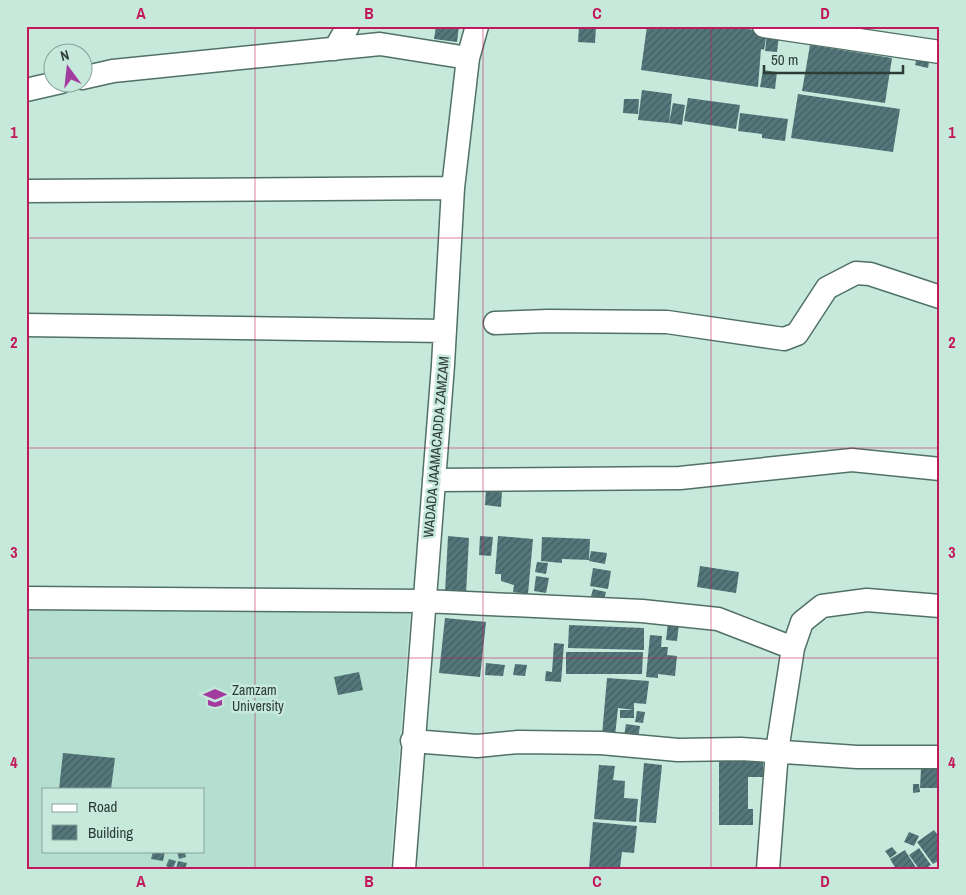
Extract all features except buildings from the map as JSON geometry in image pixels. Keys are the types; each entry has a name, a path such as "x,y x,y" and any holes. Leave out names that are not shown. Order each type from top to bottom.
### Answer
{"street":[{"path":"336,49 348,26"},
{"name":"WADADA JAAMACADDA ZAMZAM","path":"404,869 412,741 445,331 453,188 468,58 477,26"},
{"path":"764,26 940,52"},
{"path":"92,76 113,71 380,44 468,58"},
{"path":"26,90 42,86"},
{"path":"26,191 453,188"},
{"path":"495,323 548,320 667,322 784,338 797,334 828,288 856,273 870,274 940,297"},
{"path":"26,325 445,331"},
{"path":"434,480 680,478 852,460 940,468"},
{"path":"26,598 424,601 642,611 718,619 793,648"},
{"path":"768,869 777,751 793,648 802,622 822,606 866,600 940,606"},
{"path":"412,741 477,746 518,742 601,743 678,750 741,749 857,757 940,757"}],"shaded area":[{"name":"Zamzam University","path":"411,602 390,869 26,869 26,607"}],"place":[{"name":"Zamzam University","path":"215,698"}]}
